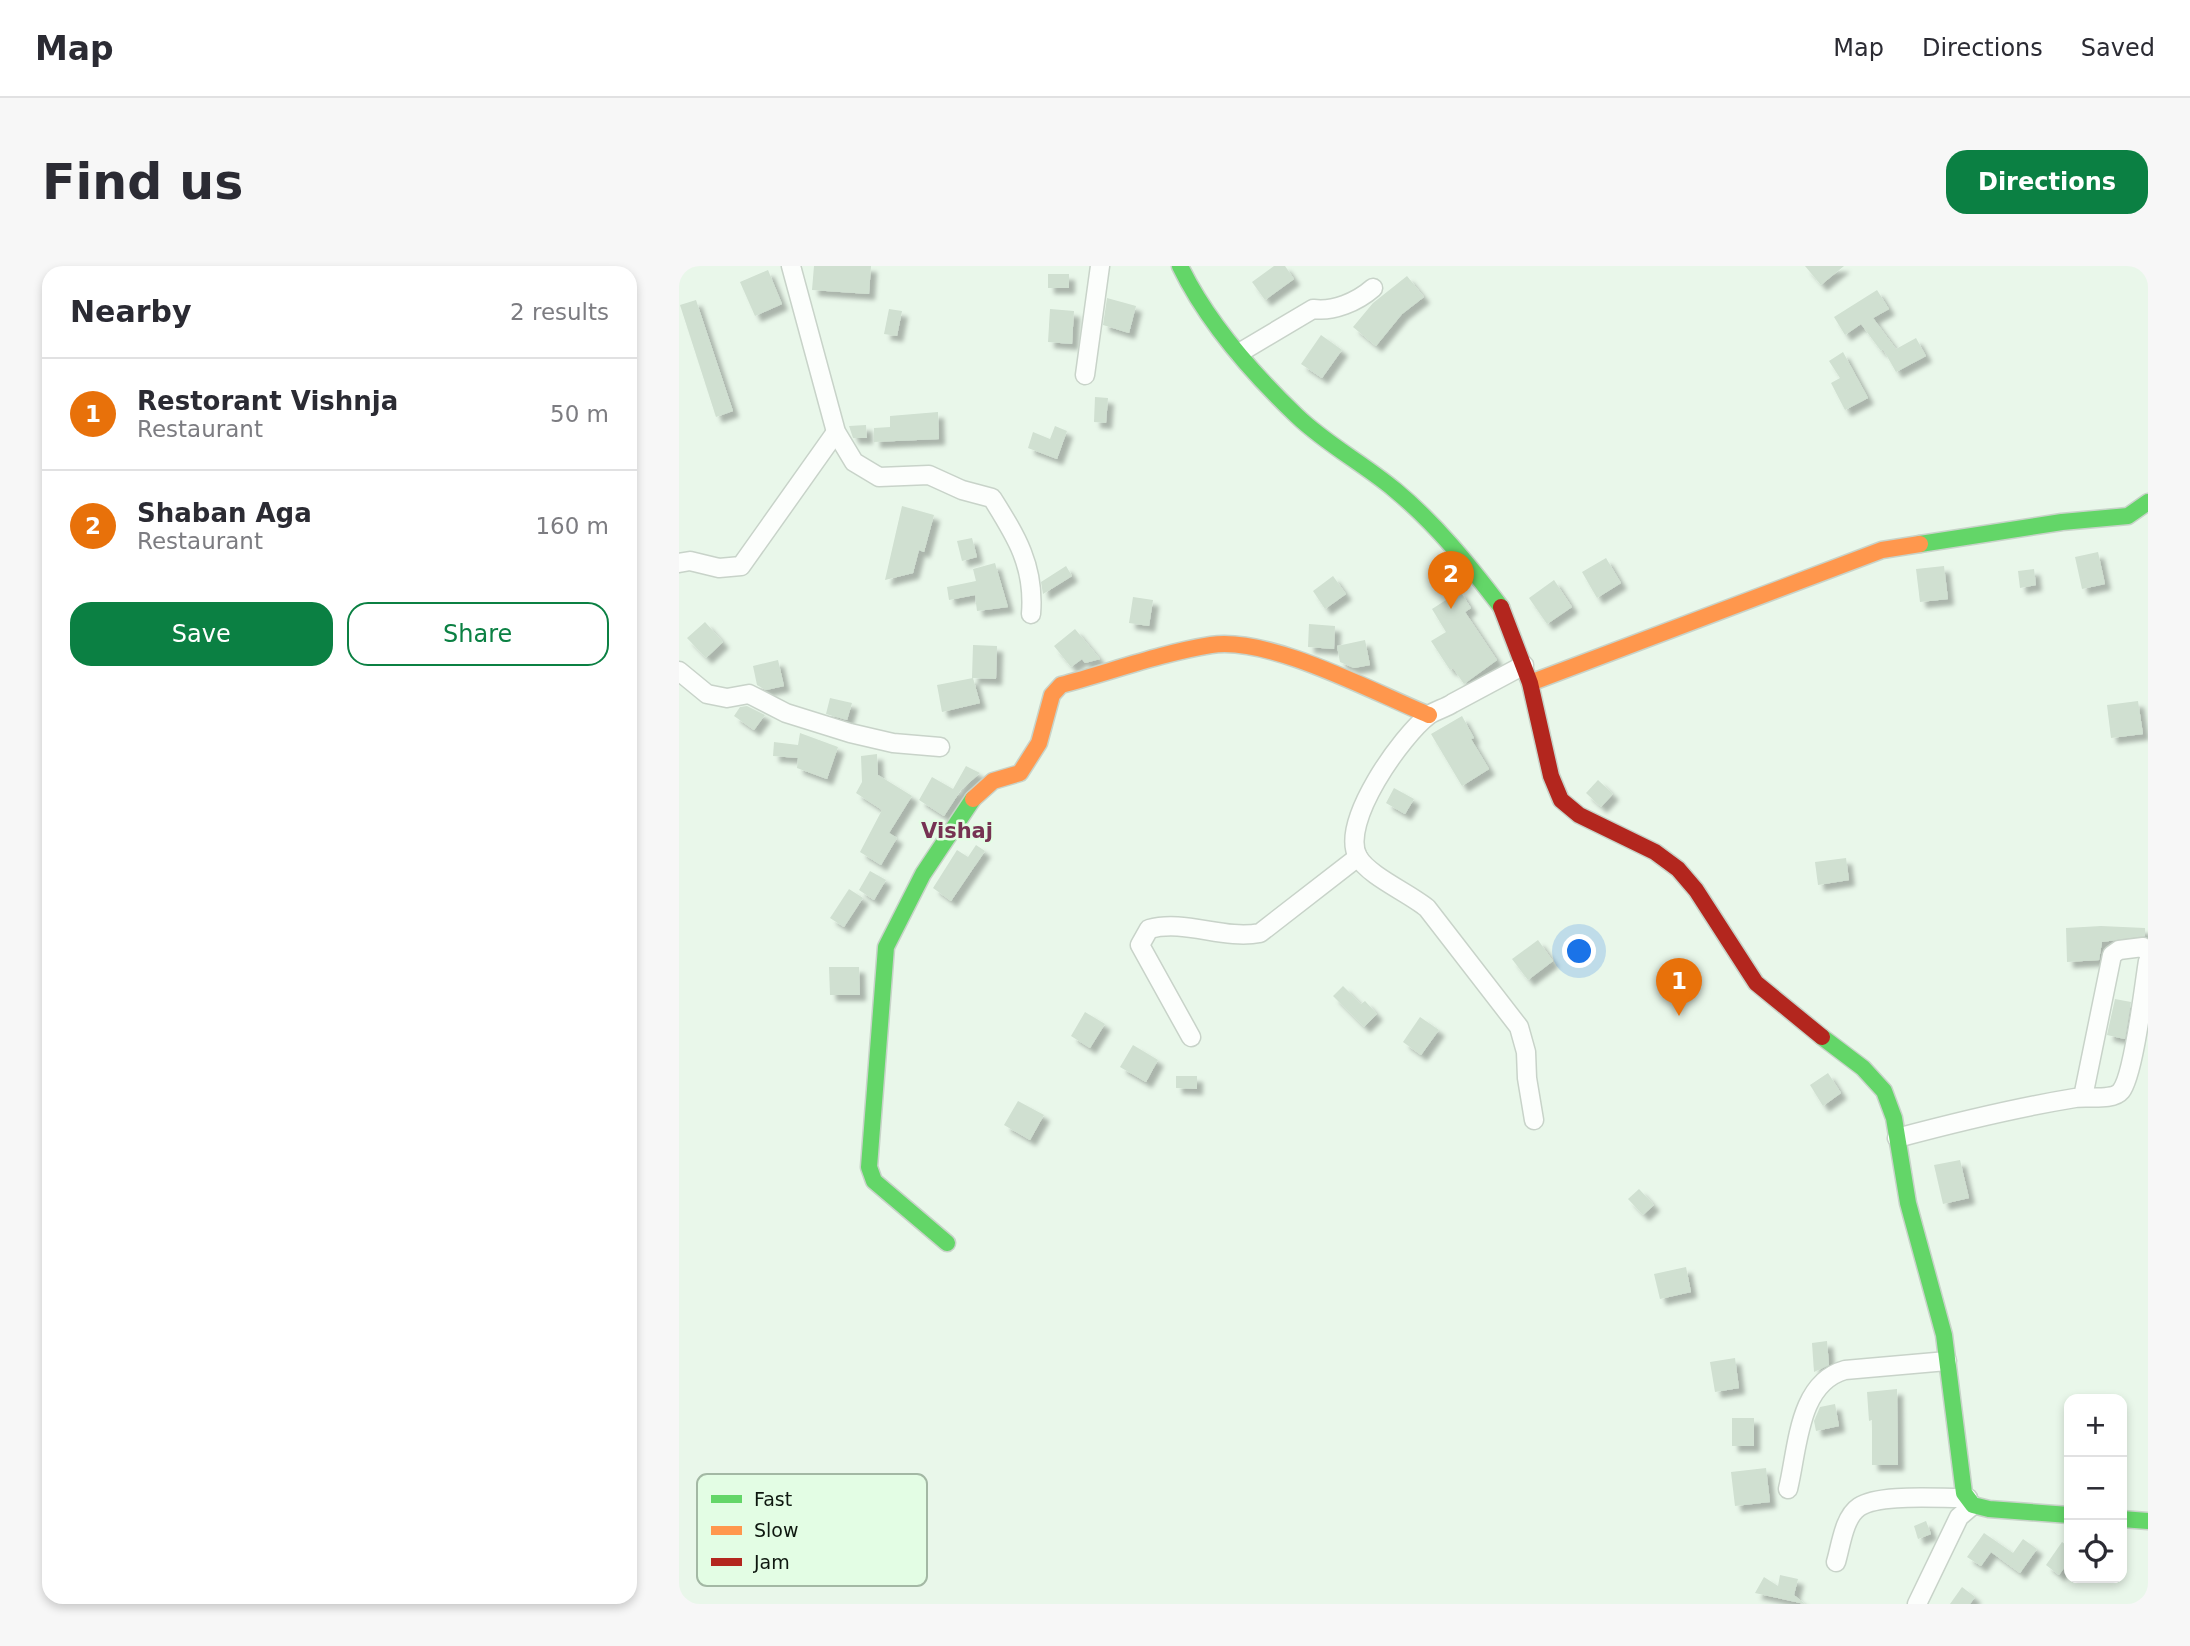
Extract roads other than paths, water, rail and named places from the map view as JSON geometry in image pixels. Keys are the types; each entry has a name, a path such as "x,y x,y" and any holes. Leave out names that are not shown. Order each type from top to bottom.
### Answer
{"street":[{"path":"791,266 836,432 854,462 879,477 929,475 962,490 992,498 1022,547 1032,599 1031,614"},
{"path":"1085,375 1100,266"},
{"path":"1180,266 1191,289 1239,353 1297,417 1395,490 1462,555 1504,611 1530,683 1551,776 1561,800 1580,815 1655,852 1678,869 1696,890 1756,983 1780,1005 1863,1068 1884,1091 1898,1138 1908,1203 1944,1335 1959,1474 1971,1502"},
{"path":"1239,353 1313,309 1327,311 1373,288"},
{"path":"679,563 690,561 719,569 741,566 836,432"},
{"path":"1530,683 1882,550 2062,522 2128,516 2148,502"},
{"path":"947,1243 874,1181 869,1167 886,947 923,874 973,799 993,781 1020,774 1039,743 1052,695 1061,685 1213,645 1248,646 1279,653 1429,715"},
{"path":"1524,665 1429,715 1387,764 1363,802 1354,834 1358,857 1375,874 1408,892 1427,908 1519,1027 1526,1052 1534,1120"},
{"path":"679,671 707,694 727,698 748,694 786,713 850,733 893,743 940,747"},
{"path":"1191,1037 1140,945 1149,929 1163,925 1242,937 1260,933 1358,857"},
{"path":"2083,1097 2112,955 2119,950 2143,947 2148,953"},
{"path":"1898,1138 1992,1112 2083,1097 2115,1096 2122,1091 2136,1042 2148,961"},
{"path":"1789,1489 1809,1399 1818,1384 1832,1374 1845,1370 1947,1361"},
{"path":"1836,1562 1849,1518 1859,1507 1879,1500 1971,1502 2064,1514"},
{"path":"1917,1604 1959,1517 1971,1502"},
{"path":"2127,1519 2148,1521"}],"place":[{"name":"Shaban Aga","path":"1451,609"},
{"name":"Restorant Vishnja","path":"1679,1016"}],"district":[{"name":"Vishaj","path":"957,831"}]}
